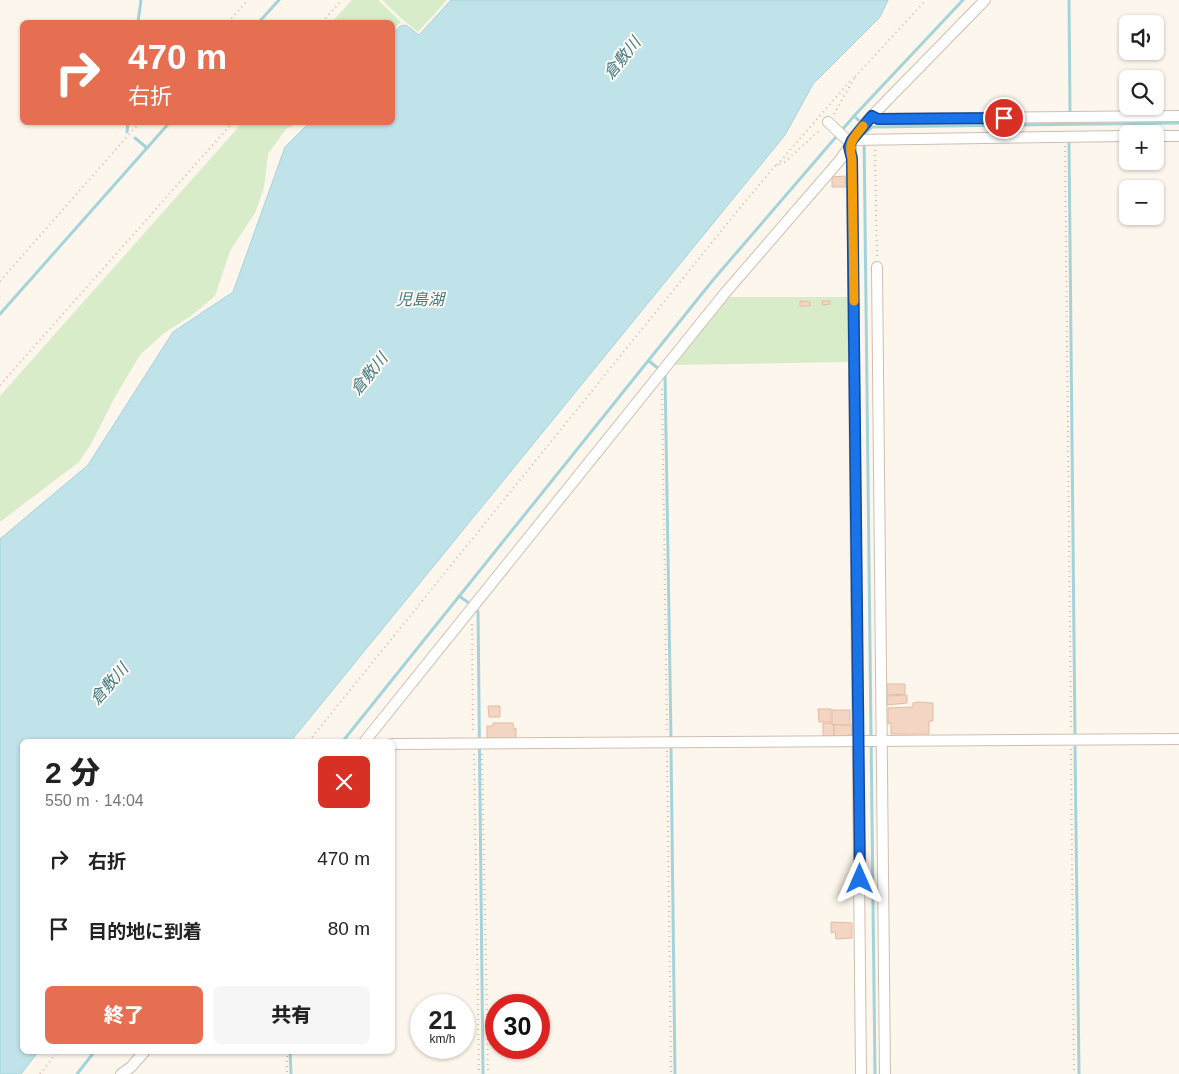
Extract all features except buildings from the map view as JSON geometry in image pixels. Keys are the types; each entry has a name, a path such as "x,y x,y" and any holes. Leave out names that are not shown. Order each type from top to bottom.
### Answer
{"street":[{"path":"885,1074 871,742 852,159 867,122 985,0"},
{"path":"867,122 878,119 1179,116"},
{"path":"831,124 858,141 1119,136"},
{"path":"1164,136 1179,136"},
{"path":"367,739 725,293 858,141"},
{"path":"862,1074 871,742 877,267"},
{"path":"395,744 1179,739"},
{"path":"121,1074 143,1054"}],"path":[{"path":"230,20 248,0"},
{"path":"324,20 342,0"},
{"path":"311,739 775,166 926,0"},
{"path":"775,166 785,162 831,124 855,77"},
{"path":"0,281 137,125"},
{"path":"0,385 230,125"},
{"path":"1065,137 1074,1074"},
{"path":"858,141 877,267"},
{"path":"658,376 662,392 671,1074"},
{"path":"470,610 472,613 478,744 488,1074"},
{"path":"478,744 479,1074"},
{"path":"40,1074 56,1054"},
{"path":"286,1054 287,1074"}],"green space":[{"path":"352,0 378,0 401,22 395,28 395,20 334,20"},
{"path":"382,0 447,0 418,32"},
{"path":"240,125 294,125 286,129 268,154 264,188 255,213 230,251 215,296 191,316 164,333 140,355 115,397 91,444 79,462 0,522 0,396"},
{"path":"725,297 849,297 850,362 670,365"}],"water":[{"name":"児島湖","path":"451,0 888,0 880,17 813,84 785,135 293,739 20,739 20,1054 37,1054 21,1074 0,1074 0,539 88,465 173,332 233,292 285,147 307,125 395,125 395,32 400,26 406,25 419,35"}],"waterway":[{"path":"138,20 141,0"},
{"path":"261,20 279,0"},
{"path":"345,739 713,280 854,116 963,0"},
{"path":"1069,0 1070,113"},
{"path":"854,116 863,124"},
{"path":"875,1074 864,134 872,127 1179,123"},
{"path":"127,132 128,125"},
{"path":"0,314 167,125"},
{"path":"135,138 147,148"},
{"path":"1069,143 1075,736"},
{"path":"649,361 659,369"},
{"path":"665,373 671,739"},
{"path":"459,596 469,603"},
{"path":"476,609 478,611 483,1074"},
{"path":"1075,747 1079,1074"},
{"path":"671,748 675,1074"},
{"path":"77,1074 93,1054"},
{"path":"290,1054 291,1074"}],"slow traffic":[{"path":"854,301 852,159 849,147 863,126"}],"route":[{"path":"860,879 852,159 849,147 852,140 872,116 878,119 1004,118"}],"water label":[{"name":"倉敷川","path":"622,58"},
{"name":"倉敷川","path":"369,374"},
{"name":"倉敷川","path":"109,684"}]}
